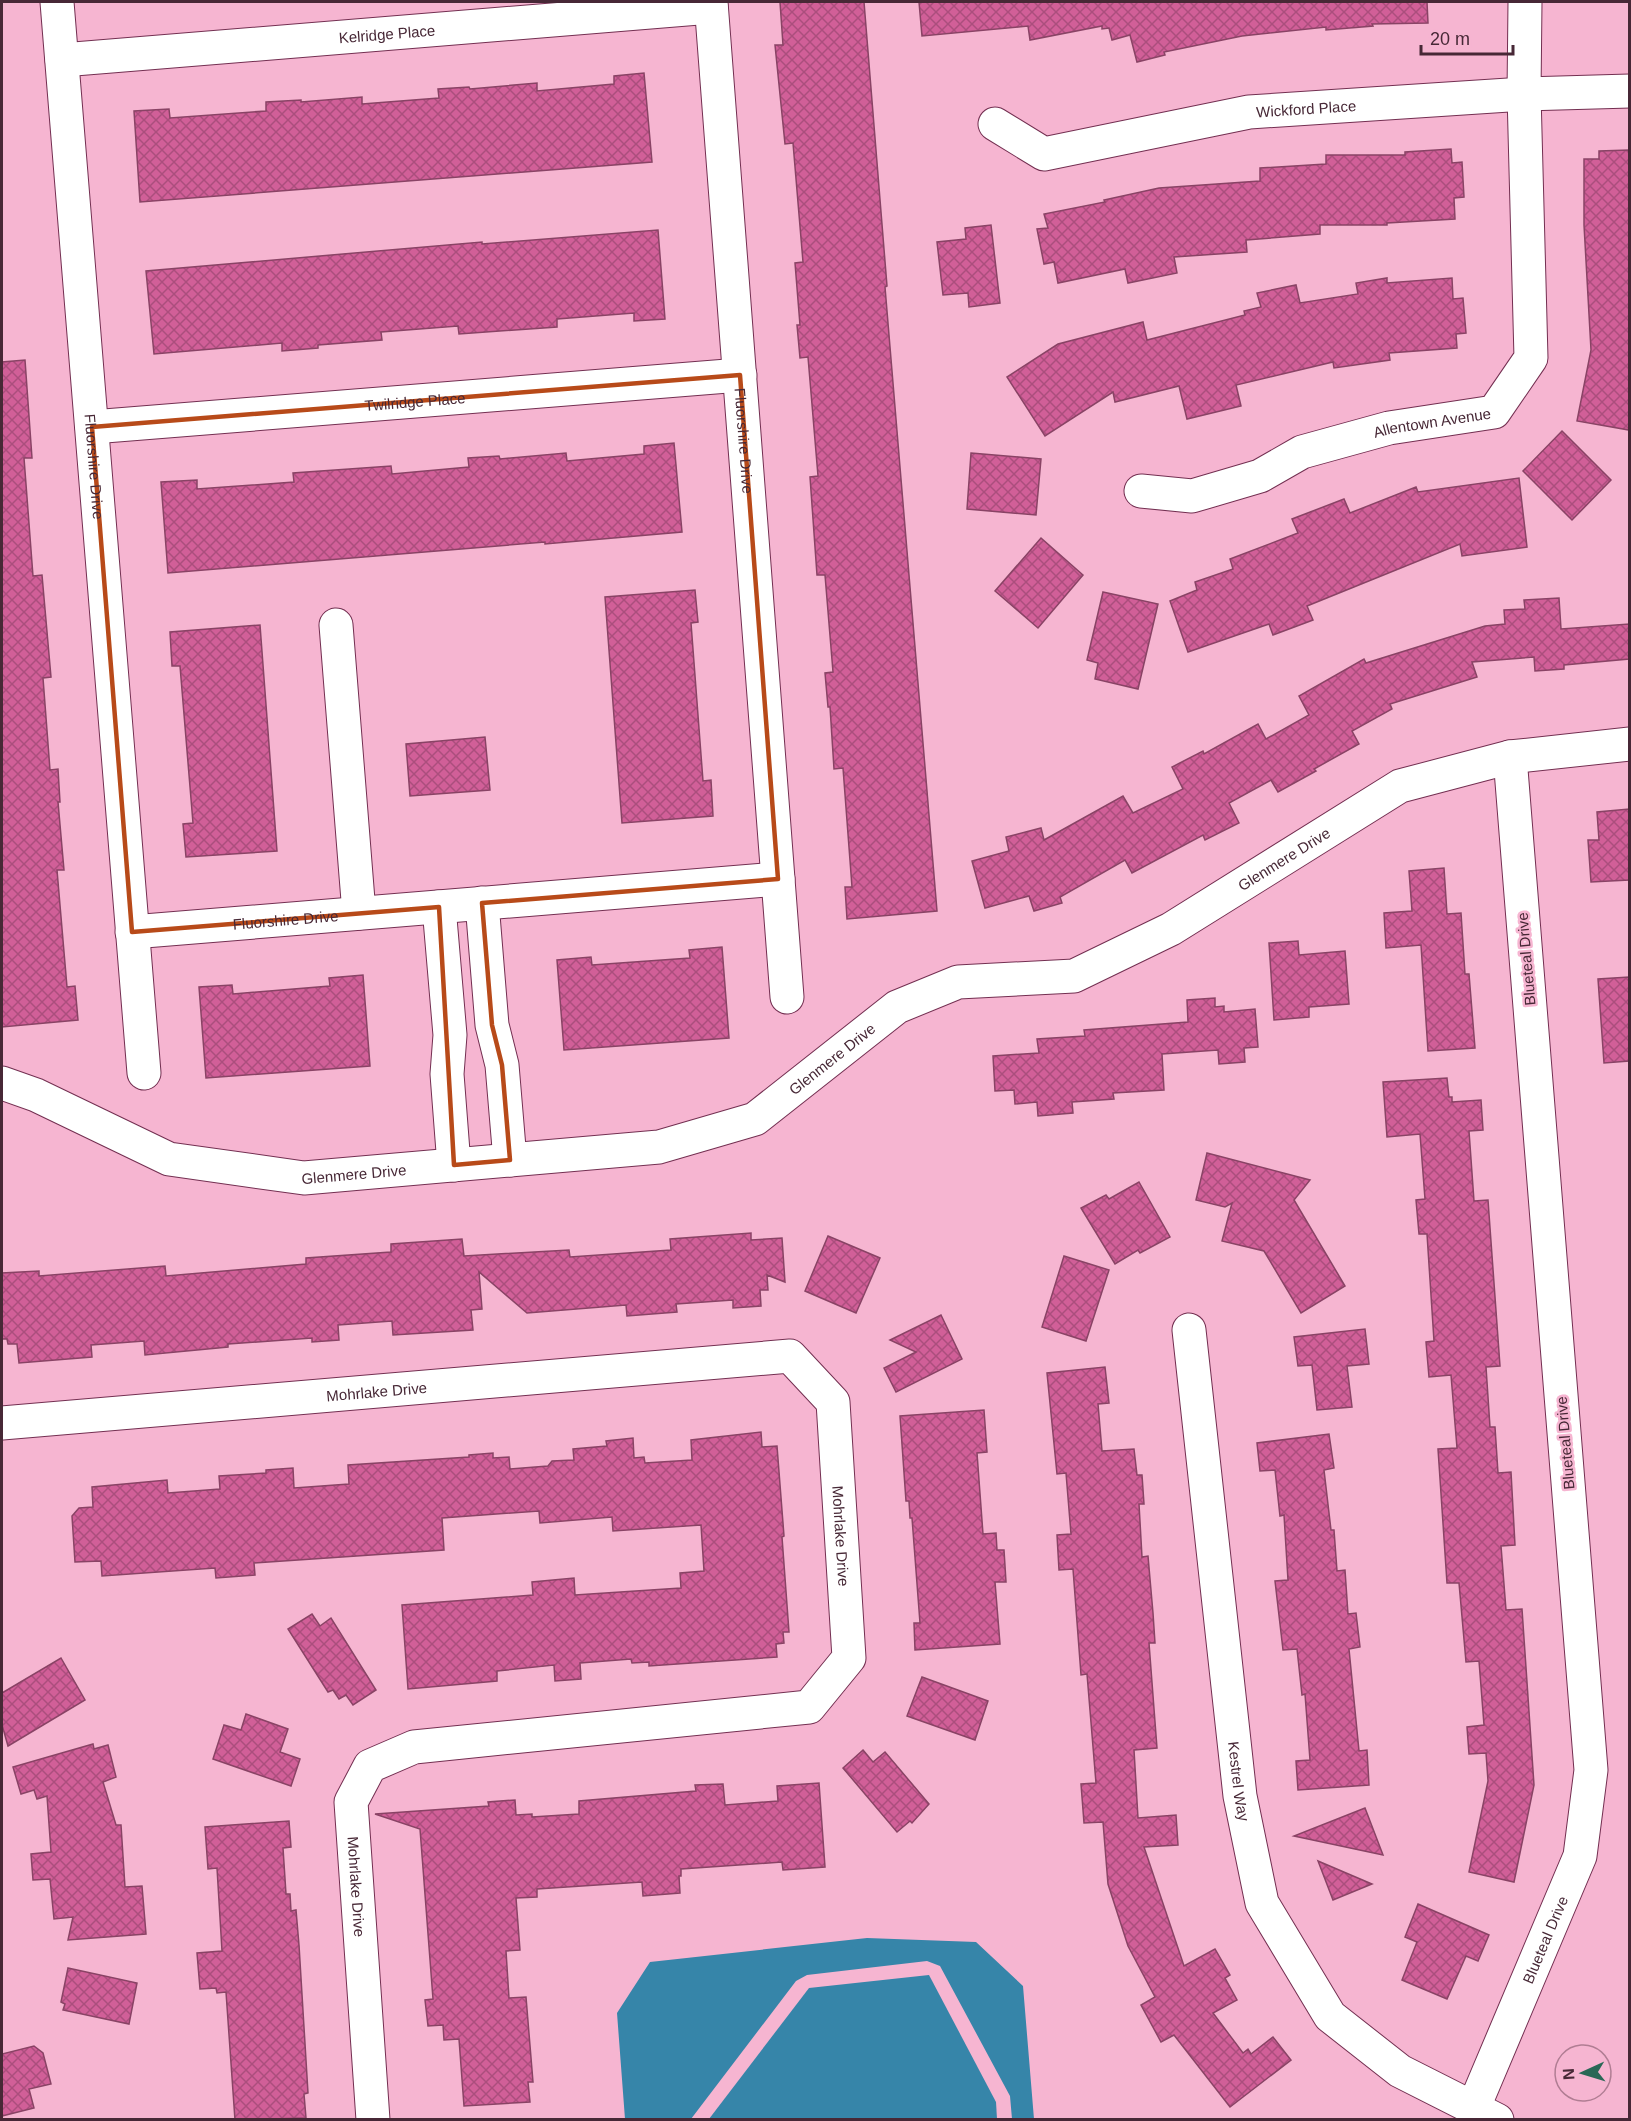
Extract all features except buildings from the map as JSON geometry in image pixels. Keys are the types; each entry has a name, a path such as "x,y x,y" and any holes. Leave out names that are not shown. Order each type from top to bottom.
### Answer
{"street":[{"name":"Fluorshire Drive","path":"57,2 144,1073"},
{"name":"Allentown Avenue","path":"1141,491 1192,496 1260,476 1302,452 1389,429 1494,412 1531,358 1524,94 1525,2"},
{"name":"Fluorshire Drive","path":"711,4 787,997"},
{"name":"Kelridge Place","path":"62,60 711,4"},
{"name":"Wickford Place","path":"995,124 1044,154 1248,112 1524,94 1629,91"},
{"name":"Twilridge Place","path":"92,427 740,375"},
{"path":"336,625 359,913"},
{"name":"Glenmere Drive","path":"2,1083 36,1095 169,1160 304,1178 659,1147 755,1119 897,1007 958,982 1074,976 1170,929 1400,786 1510,757 1629,744"},
{"name":"Blueteal Drive","path":"1485,2114 1580,1856 1591,1770 1510,757"},
{"name":"Fluorshire Drive","path":"132,932 778,879"},
{"path":"482,903 492,1025 502,1065 510,1160"},
{"path":"439,907 449,1027 447,1074 454,1165"},
{"path":"448,1051 497,1046"},
{"name":"Kestrel Way","path":"1189,1330 1240,1796 1262,1903 1330,2016 1400,2071 1485,2114"},
{"name":"Mohrlake Drive","path":"2,1423 790,1356 833,1402 849,1658 809,1707 414,1747 370,1766 351,1802 373,2120"}],"highlighted area":[{"path":"740,375 778,879 482,903 492,1025 502,1065 510,1160 454,1165 439,907 132,932 92,427"}],"water":[{"path":"867,1938 976,1942 1023,1986 1034,2119 1012,2119 1010,2096 940,1966 927,1961 807,1975 796,1981 691,2119 625,2119 617,2013 650,1962"},
{"path":"929,1975 996,2102 997,2119 709,2119 809,1988"}]}
